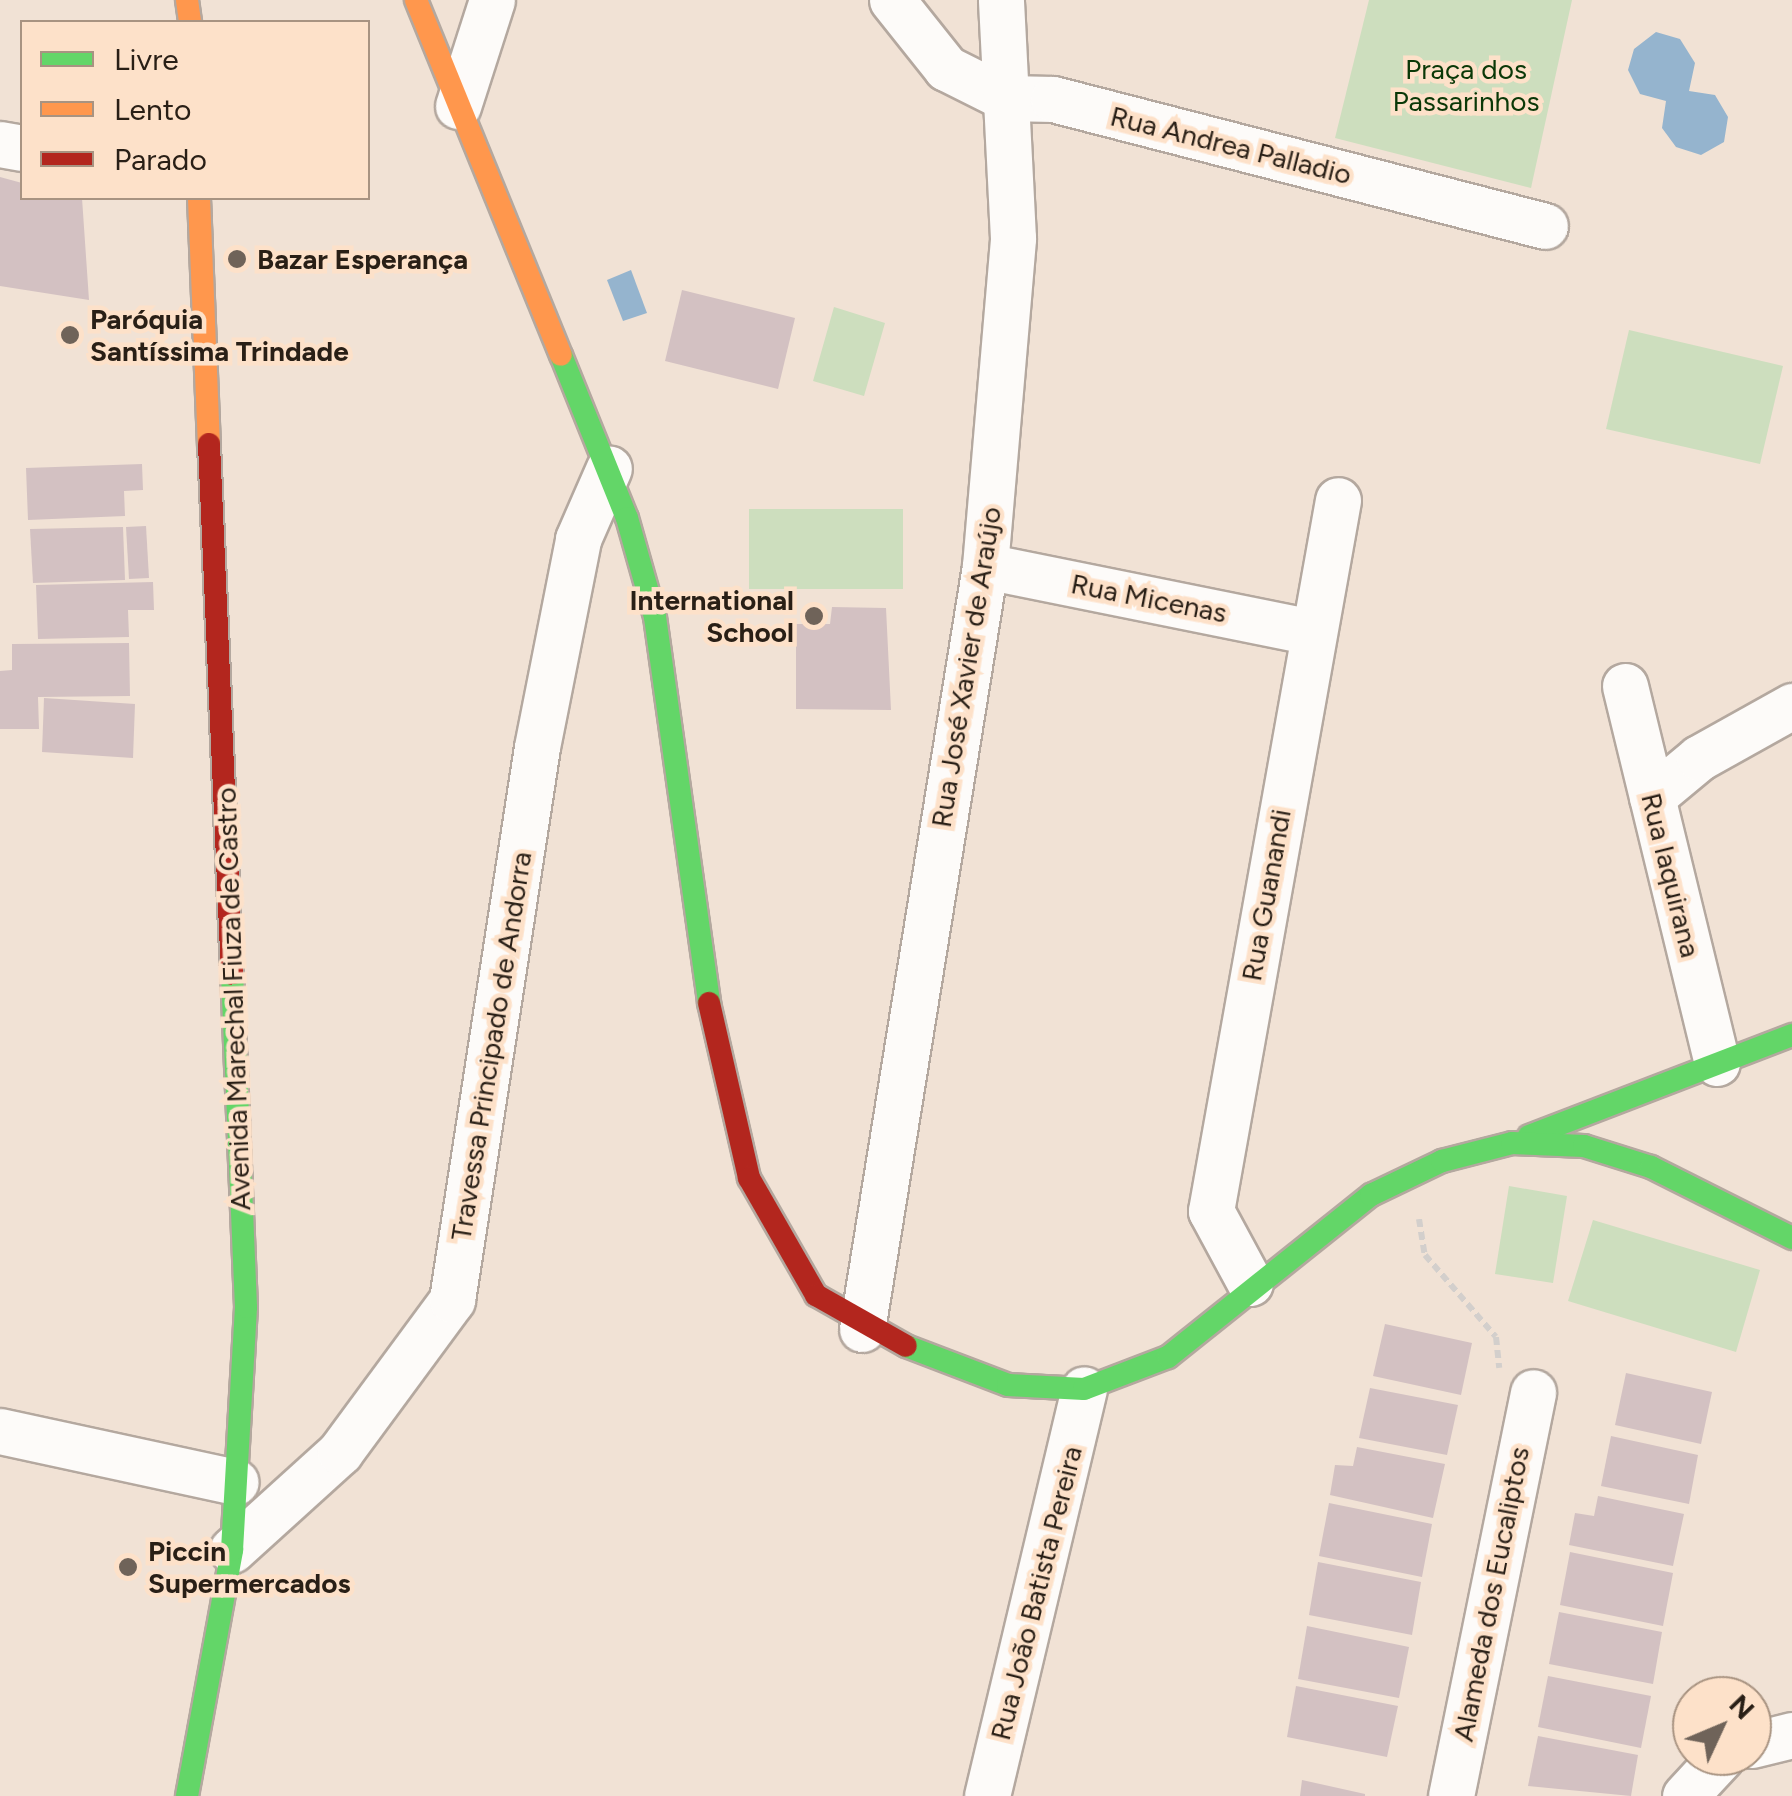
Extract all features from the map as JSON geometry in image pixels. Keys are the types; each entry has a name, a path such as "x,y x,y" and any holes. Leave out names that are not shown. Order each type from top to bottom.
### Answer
{"main road":[{"path":"416,0 609,468 655,617 714,1038 748,1178 788,1260 862,1329 1008,1385 1084,1389 1168,1358 1250,1283 1371,1194 1442,1160 1512,1142 1792,1035"},
{"name":"Avenida Marechal Fiuza de Castro","path":"187,1796 232,1550 246,1306 198,200"},
{"path":"1512,1142 1584,1146 1651,1168 1792,1238"}],"street":[{"path":"458,106 492,0"},
{"name":"Rua Andrea Palladio","path":"892,0 927,48 964,81 1006,98 1054,99 1545,226"},
{"name":"Rua José Xavier de Araújo","path":"862,1329 985,566 1010,318 1001,0"},
{"name":"Travessa Principado de Andorra","path":"232,1550 340,1452 452,1300 537,748 578,539 609,468"},
{"name":"Rua Guanandi","path":"1250,1283 1211,1211 1338,500"},
{"name":"Rua Micenas","path":"985,566 1312,632"},
{"name":"Rua Iaquirana","path":"1624,686 1717,1063"},
{"path":"1652,797 1699,758 1792,706"},
{"name":"Rua João Batista Pereira","path":"987,1796 1084,1389"},
{"name":"Alameda dos Eucaliptos","path":"1451,1796 1513,1391"},
{"path":"0,1430 236,1482"},
{"path":"1685,1796 1704,1776"}],"path":[{"path":"1417,1208 1425,1255 1496,1337 1513,1391"}],"green space":[{"name":"Praça dos Passarinhos","path":"1369,0 1572,0 1531,188 1335,138"},
{"path":"834,307 885,323 864,396 813,381"},
{"path":"1629,330 1783,366 1760,464 1606,429"},
{"path":"749,509 903,509 903,589 749,589"},
{"path":"1509,1186 1567,1196 1553,1283 1495,1274"},
{"path":"1593,1220 1760,1270 1736,1352 1568,1301"}],"water":[{"path":"1656,32 1680,39 1695,63 1689,91 1715,95 1728,117 1724,142 1701,155 1676,147 1662,128 1666,101 1640,94 1628,70 1634,49"},
{"path":"631,270 647,313 623,321 607,280"}],"building":[{"path":"0,177 20,182 20,200 82,200 89,300 0,286"},
{"path":"682,290 795,318 778,389 665,361"},
{"path":"142,464 143,490 124,491 125,516 28,520 26,468"},
{"path":"146,526 149,578 129,579 126,527"},
{"path":"123,527 125,580 33,583 30,529"},
{"path":"153,582 154,610 128,610 129,637 38,639 36,585"},
{"path":"832,607 886,608 891,710 796,709 796,624 830,624"},
{"path":"129,643 130,696 38,697 39,729 0,729 0,671 12,670 12,644"},
{"path":"44,698 135,704 133,758 42,752"},
{"path":"1385,1324 1472,1343 1461,1395 1373,1376"},
{"path":"1626,1373 1712,1392 1701,1444 1615,1425"},
{"path":"1370,1388 1458,1405 1447,1455 1359,1438"},
{"path":"1611,1436 1698,1455 1689,1504 1601,1486"},
{"path":"1357,1447 1445,1464 1433,1518 1330,1495 1335,1465 1353,1466"},
{"path":"1598,1496 1684,1514 1673,1566 1569,1545 1575,1513 1594,1516"},
{"path":"1329,1503 1432,1524 1422,1577 1319,1556"},
{"path":"1570,1552 1673,1573 1663,1626 1560,1605"},
{"path":"1318,1562 1421,1582 1412,1635 1309,1615"},
{"path":"1559,1612 1662,1632 1653,1684 1549,1664"},
{"path":"1307,1626 1409,1647 1399,1698 1298,1679"},
{"path":"1548,1676 1651,1696 1641,1748 1538,1727"},
{"path":"1296,1686 1398,1706 1387,1757 1287,1737"},
{"path":"1538,1736 1638,1755 1631,1796 1528,1786"},
{"path":"1302,1780 1365,1794 1365,1796 1300,1796"}],"traffic: fast":[{"path":"561,355 627,518 655,617 709,1003"},
{"path":"187,1796 232,1550 246,1307 232,974"},
{"path":"1529,1136 1792,1035"},
{"path":"906,1346 1008,1385 1084,1389 1168,1357 1371,1195 1442,1161 1512,1143 1584,1146 1651,1167 1792,1238"}],"traffic: slow":[{"path":"187,0 190,20"},
{"path":"416,0 561,355"},
{"path":"199,200 209,444"}],"traffic: jam":[{"path":"209,444 232,974"},
{"path":"709,1003 749,1178 816,1295 906,1346"}],"place":[{"name":"Bazar Esperança","path":"237,259"},
{"name":"Paróquia Santíssima Trindade","path":"70,335"},
{"name":"International School","path":"814,616"},
{"name":"Piccin Supermercados","path":"128,1567"}]}
